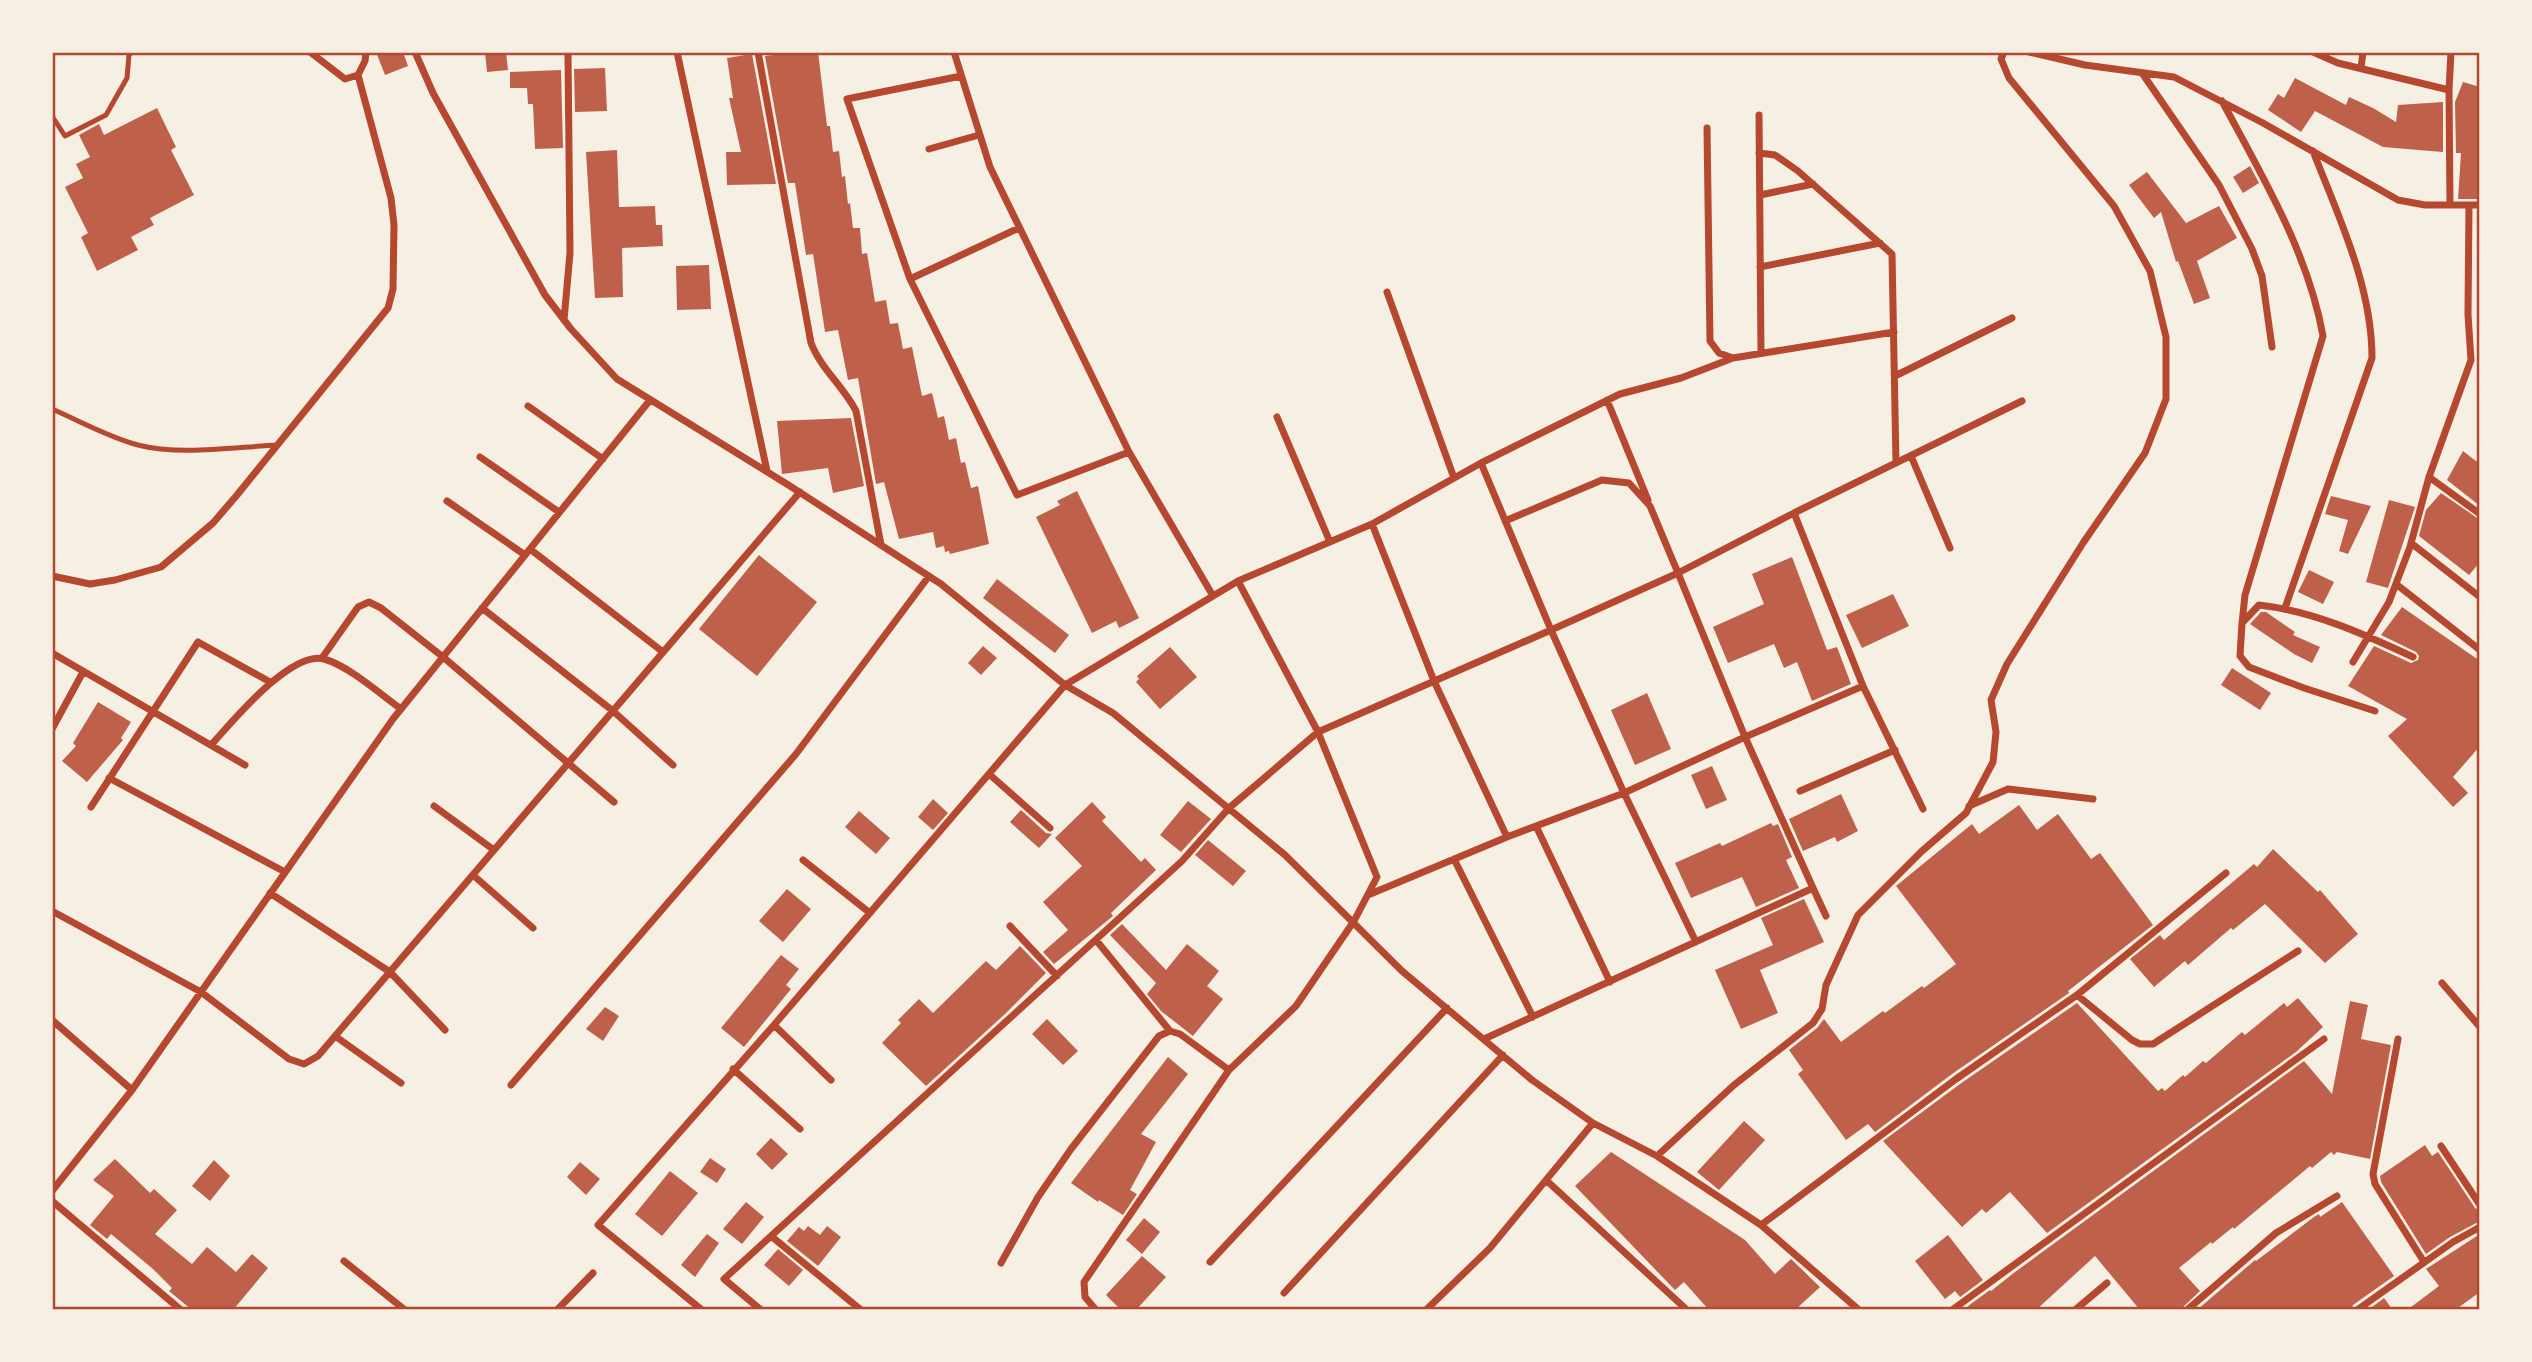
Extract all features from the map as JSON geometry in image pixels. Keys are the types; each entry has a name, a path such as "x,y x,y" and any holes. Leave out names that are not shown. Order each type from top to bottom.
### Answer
{"street":[{"path":"310,52 345,79 358,75"},
{"path":"52,576 90,584 161,567 213,523 388,308 393,289 394,225 391,198 358,75 366,52"},
{"path":"415,52 433,93 545,295 617,379 767,471 929,576 1065,685 1114,713 1284,855 1402,971 1532,1080 1593,1123 1657,1156 1761,1225 1859,1310"},
{"path":"564,320 570,253 568,52"},
{"path":"677,52 767,471"},
{"path":"758,52 811,343 822,364 852,401 856,411 881,545"},
{"path":"954,52 989,167 1129,452 1213,596"},
{"path":"1657,1156 1734,1085 1813,1023 1822,1009 1826,985 1858,915 1922,851 1966,813 1993,762 1996,732 1991,701 2007,664 2083,543 2145,453 2166,399 2166,337 2150,271 2113,206 2009,78 2001,60 2004,52"},
{"path":"2029,52 2085,65 2174,77 2398,200 2425,205 2480,205"},
{"path":"2313,52 2338,63 2449,90"},
{"path":"2361,68 2363,52"},
{"path":"2450,205 2451,52"},
{"path":"2143,73 2219,185 2252,249 2262,276 2273,347"},
{"path":"961,75 847,99 910,279 1017,495 1129,452"},
{"path":"2222,102 2277,204 2317,305 2323,336 2245,595 2240,656 2249,667 2304,688 2375,710"},
{"path":"1759,115 1761,352"},
{"path":"1707,128 1710,341 1719,354 1733,358"},
{"path":"929,149 979,135"},
{"path":"2285,608 2372,359 2372,330 2356,264 2313,151"},
{"path":"1759,153 1775,155 1813,184 1892,254 1896,463"},
{"path":"1760,195 1813,184"},
{"path":"2353,662 2389,602 2411,543 2429,477 2471,360 2468,315 2469,205"},
{"path":"910,279 1019,228"},
{"path":"1760,267 1880,243"},
{"path":"1387,292 1454,478"},
{"path":"1895,376 2011,318"},
{"path":"702,1310 598,1225 774,1025 1065,685 1238,581 1372,524 1481,463 1620,394 1681,378 1733,358 1894,332"},
{"path":"52,1191 132,1090 401,709 650,400"},
{"path":"1607,400 1745,737 1826,916"},
{"path":"761,1310 724,1279 1182,861 1229,808 1318,732 1678,573 2022,401"},
{"path":"527,406 603,459"},
{"path":"1277,417 1329,542"},
{"path":"1911,456 1950,548"},
{"path":"480,457 559,512"},
{"path":"1481,463 1551,630 1624,793 1696,942"},
{"path":"2429,477 2480,514"},
{"path":"1505,521 1602,480 1629,483 1650,506"},
{"path":"52,911 201,992 289,1059 304,1064 318,1056 800,492"},
{"path":"447,501 527,552 663,652"},
{"path":"1794,513 1863,686 1923,809"},
{"path":"1372,524 1434,681 1507,837"},
{"path":"2411,543 2480,597"},
{"path":"511,1085 796,754 929,576"},
{"path":"1096,1310 1085,1297 1084,1282 1229,1069 1296,1006 1354,921 1377,877 1318,732 1238,581"},
{"path":"2396,584 2480,650"},
{"path":"323,658 358,607 369,603 381,608 614,802"},
{"path":"2242,623 2259,605 2285,608 2369,636 2413,657"},
{"path":"482,608 613,711 674,765"},
{"path":"91,807 198,642 270,682"},
{"path":"52,653 245,765"},
{"path":"212,744 270,682 306,661 323,658 348,671 401,709"},
{"path":"52,729 83,671"},
{"path":"1368,895 1507,837 1624,793 1863,686"},
{"path":"1800,791 1895,750"},
{"path":"989,774 1050,828"},
{"path":"109,778 285,872"},
{"path":"1969,806 2008,789 2093,799"},
{"path":"434,806 494,850"},
{"path":"1536,826 1610,982"},
{"path":"1454,859 1534,1017"},
{"path":"803,860 870,913"},
{"path":"1761,1225 1956,1079 2077,995 2226,873"},
{"path":"473,875 533,928"},
{"path":"1484,1039 1813,888"},
{"path":"271,893 390,972 445,1030"},
{"path":"1010,926 1057,976"},
{"path":"1096,940 1170,1031 1180,1034 1229,1069"},
{"path":"2077,995 2132,1040 2140,1044 2153,1044 2298,951"},
{"path":"2442,984 2480,1027"},
{"path":"1210,1262 1447,1008"},
{"path":"52,1020 132,1090"},
{"path":"774,1025 831,1080"},
{"path":"1001,1263 1038,1197 1071,1149 1159,1035 1170,1031"},
{"path":"335,1036 401,1083"},
{"path":"1952,1310 2324,1039"},
{"path":"2398,1039 2373,1174 2375,1184 2424,1262"},
{"path":"1284,1293 1503,1055"},
{"path":"733,1069 800,1129"},
{"path":"1426,1310 1490,1248 1593,1123"},
{"path":"2441,1146 2480,1205"},
{"path":"1546,1180 1687,1310"},
{"path":"2187,1310 2276,1233 2337,1196"},
{"path":"52,1201 181,1310"},
{"path":"2357,1310 2424,1262 2480,1227"},
{"path":"771,1236 861,1310"},
{"path":"344,1261 404,1310"},
{"path":"557,1310 593,1272"},
{"path":"2075,1310 2107,1283"}],"lane":[{"path":"52,116 65,136 106,115 127,78 129,53"},
{"path":"52,409 120,439 154,448 278,445"}],"building":[{"path":"376,52 403,52 408,66 385,75"},
{"path":"485,52 506,52 508,70 487,72"},
{"path":"818,52 827,126 830,126 833,152 839,151 853,228 860,228 862,254 867,253 875,302 886,300 890,324 898,323 903,349 912,347 922,396 932,393 938,418 944,416 949,440 956,438 961,463 965,462 971,488 978,486 989,544 950,554 949,551 945,552 944,546 936,548 933,532 899,539 884,482 876,484 858,378 848,380 838,330 825,332 813,254 806,255 795,183 788,183 765,56"},
{"path":"752,54 776,184 727,185 726,152 741,152 729,98 733,98 727,58"},
{"path":"605,68 607,111 575,112 574,69"},
{"path":"561,70 563,148 535,149 533,104 528,104 527,88 510,88 510,72"},
{"path":"2295,78 2346,105 2349,97 2396,122 2398,105 2443,102 2443,152 2383,147 2315,111 2301,132 2268,110 2278,94 2284,98"},
{"path":"2463,82 2480,87 2480,199 2458,199 2461,153 2456,153 2455,102"},
{"path":"157,108 176,147 171,150 194,195 150,218 154,225 131,237 138,250 97,271 81,237 88,233 65,187 83,178 76,164 90,157 79,135 99,124 104,135"},
{"path":"617,150 619,207 655,206 656,225 662,225 663,246 622,248 623,297 595,298 586,152"},
{"path":"2250,166 2259,183 2243,193 2233,177"},
{"path":"2147,172 2186,223 2219,206 2237,238 2197,261 2210,298 2194,304 2178,261 2176,262 2161,212 2154,218 2129,185"},
{"path":"709,265 711,309 677,310 676,266"},
{"path":"851,418 864,486 833,493 828,468 782,474 777,421"},
{"path":"2463,451 2480,464 2480,506 2447,480"},
{"path":"1077,491 1139,618 1119,628 1116,621 1092,633 1036,517 1060,505 1057,501"},
{"path":"2441,493 2480,520 2480,562 2469,575 2419,536 2426,510"},
{"path":"2331,496 2371,506 2348,554 2339,551 2348,520 2325,514"},
{"path":"2389,500 2415,507 2388,588 2366,582"},
{"path":"759,555 817,602 757,676 699,629"},
{"path":"1792,557 1827,650 1837,647 1851,684 1812,701 1797,662 1784,668 1774,644 1728,663 1713,627 1764,604 1752,574"},
{"path":"2309,570 2334,582 2323,604 2298,592"},
{"path":"997,579 1069,635 1055,653 983,598"},
{"path":"1893,594 1909,626 1862,648 1846,615"},
{"path":"2402,607 2480,661 2480,746 2453,777 2468,793 2453,807 2388,736 2407,719 2348,686 2374,646 2411,663 2418,660 2416,652 2381,635"},
{"path":"2261,612 2266,612 2295,632 2293,635 2320,647 2312,663 2250,624"},
{"path":"983,646 997,658 981,675 968,663"},
{"path":"1170,647 1197,677 1160,709 1136,682 1139,679 1137,676"},
{"path":"2232,668 2271,693 2260,710 2221,685"},
{"path":"1647,693 1671,749 1635,765 1611,710"},
{"path":"98,702 131,722 121,738 123,740 87,782 62,761 76,746 73,743"},
{"path":"1712,766 1727,800 1706,809 1691,775"},
{"path":"1841,794 1858,831 1837,842 1835,837 1803,851 1789,819"},
{"path":"933,799 948,813 933,830 918,817"},
{"path":"1188,801 1211,819 1181,852 1160,835"},
{"path":"1092,802 1106,817 1102,821 1141,862 1145,858 1156,870 1111,913 1113,916 1054,964 1043,952 1068,930 1043,902 1082,866 1055,838"},
{"path":"2019,805 2037,830 2058,814 2091,859 2100,853 2153,925 2068,991 2069,993 1952,1074 1875,1132 1868,1124 1846,1140 1798,1074 1803,1070 1789,1050 1824,1019 1841,1042 1956,964 1896,886 1972,824 1979,834"},
{"path":"1021,810 1046,833 1052,834 1039,848 1010,822"},
{"path":"859,811 890,838 876,854 845,827"},
{"path":"1771,823 1773,826 1778,824 1792,857 1786,860 1799,888 1756,907 1742,877 1691,898 1675,863 1720,843 1722,846"},
{"path":"1208,840 1246,871 1233,886 1195,855"},
{"path":"2273,849 2318,892 2320,890 2358,934 2325,963 2265,904 2233,930 2231,928 2188,965 2185,961 2154,987 2130,959 2160,935 2164,940 2254,864 2257,867"},
{"path":"787,889 811,909 783,942 759,921"},
{"path":"1804,899 1824,942 1760,970 1778,1013 1741,1029 1715,970 1773,945 1761,918"},
{"path":"1122,924 1166,970 1187,944 1219,971 1207,986 1223,999 1193,1036 1161,1011 1147,994 1156,983 1110,935"},
{"path":"1020,946 1046,973 926,1086 882,1043 901,1023 898,1020 919,999 933,1013 986,961 996,970"},
{"path":"781,955 799,969 786,985 791,989 744,1047 721,1028"},
{"path":"2298,998 2323,1027 2296,1052 2047,1233 2010,1192 1986,1213 1982,1209 1962,1227 1883,1141 2077,1003 2158,1091 2162,1088 2165,1091 2203,1061 2206,1063 2242,1032 2245,1035 2284,1003 2287,1007"},
{"path":"2350,1001 2368,1005 2361,1039 2391,1045 2370,1159 2337,1152 2334,1155 2331,1152 2234,1229 2233,1227 2212,1244 2211,1242 2179,1268 2200,1291 2180,1310 2140,1310 2095,1256 2036,1310 1971,1310 1968,1306 2304,1061 2332,1094"},
{"path":"605,1007 619,1016 603,1041 586,1029"},
{"path":"1047,1019 1078,1051 1063,1065 1032,1034"},
{"path":"1168,1057 1188,1074 1141,1134 1156,1142 1130,1190 1137,1194 1123,1215 1071,1183"},
{"path":"1744,1121 1765,1140 1719,1190 1697,1172"},
{"path":"771,1138 788,1154 772,1170 756,1154"},
{"path":"2425,1145 2432,1156 2438,1152 2475,1208 2480,1211 2480,1221 2426,1254 2381,1182 2380,1176"},
{"path":"1611,1152 1745,1240 1775,1274 1791,1259 1820,1287 1795,1310 1709,1310 1684,1282 1675,1290 1575,1186"},
{"path":"710,1158 726,1169 717,1183 700,1172"},
{"path":"115,1159 150,1193 154,1189 177,1210 155,1234 192,1264 207,1247 236,1272 252,1254 268,1268 233,1310 192,1310 169,1291 172,1288 153,1269 111,1234 107,1239 90,1225 114,1196 93,1180"},
{"path":"214,1160 230,1176 210,1201 192,1186"},
{"path":"580,1162 600,1179 586,1195 567,1177"},
{"path":"670,1171 698,1193 662,1236 635,1214"},
{"path":"746,1202 764,1217 742,1244 723,1229"},
{"path":"2342,1202 2394,1276 2353,1305 2351,1310 2197,1310 2255,1260 2314,1217 2319,1214 2320,1217"},
{"path":"1144,1218 1160,1232 1142,1254 1126,1240"},
{"path":"808,1226 820,1235 827,1226 841,1237 818,1266 787,1241 799,1227 804,1231"},
{"path":"707,1234 719,1243 695,1277 681,1265"},
{"path":"2480,1234 2480,1292 2455,1310 2407,1310 2439,1286 2426,1269"},
{"path":"1948,1235 1983,1280 1960,1297 1955,1291 1945,1299 1915,1261"},
{"path":"778,1249 803,1270 789,1286 764,1265"},
{"path":"1142,1256 1166,1277 1136,1310 1121,1310 1106,1295"},
{"path":"2384,1298 2393,1310 2368,1310"}]}
